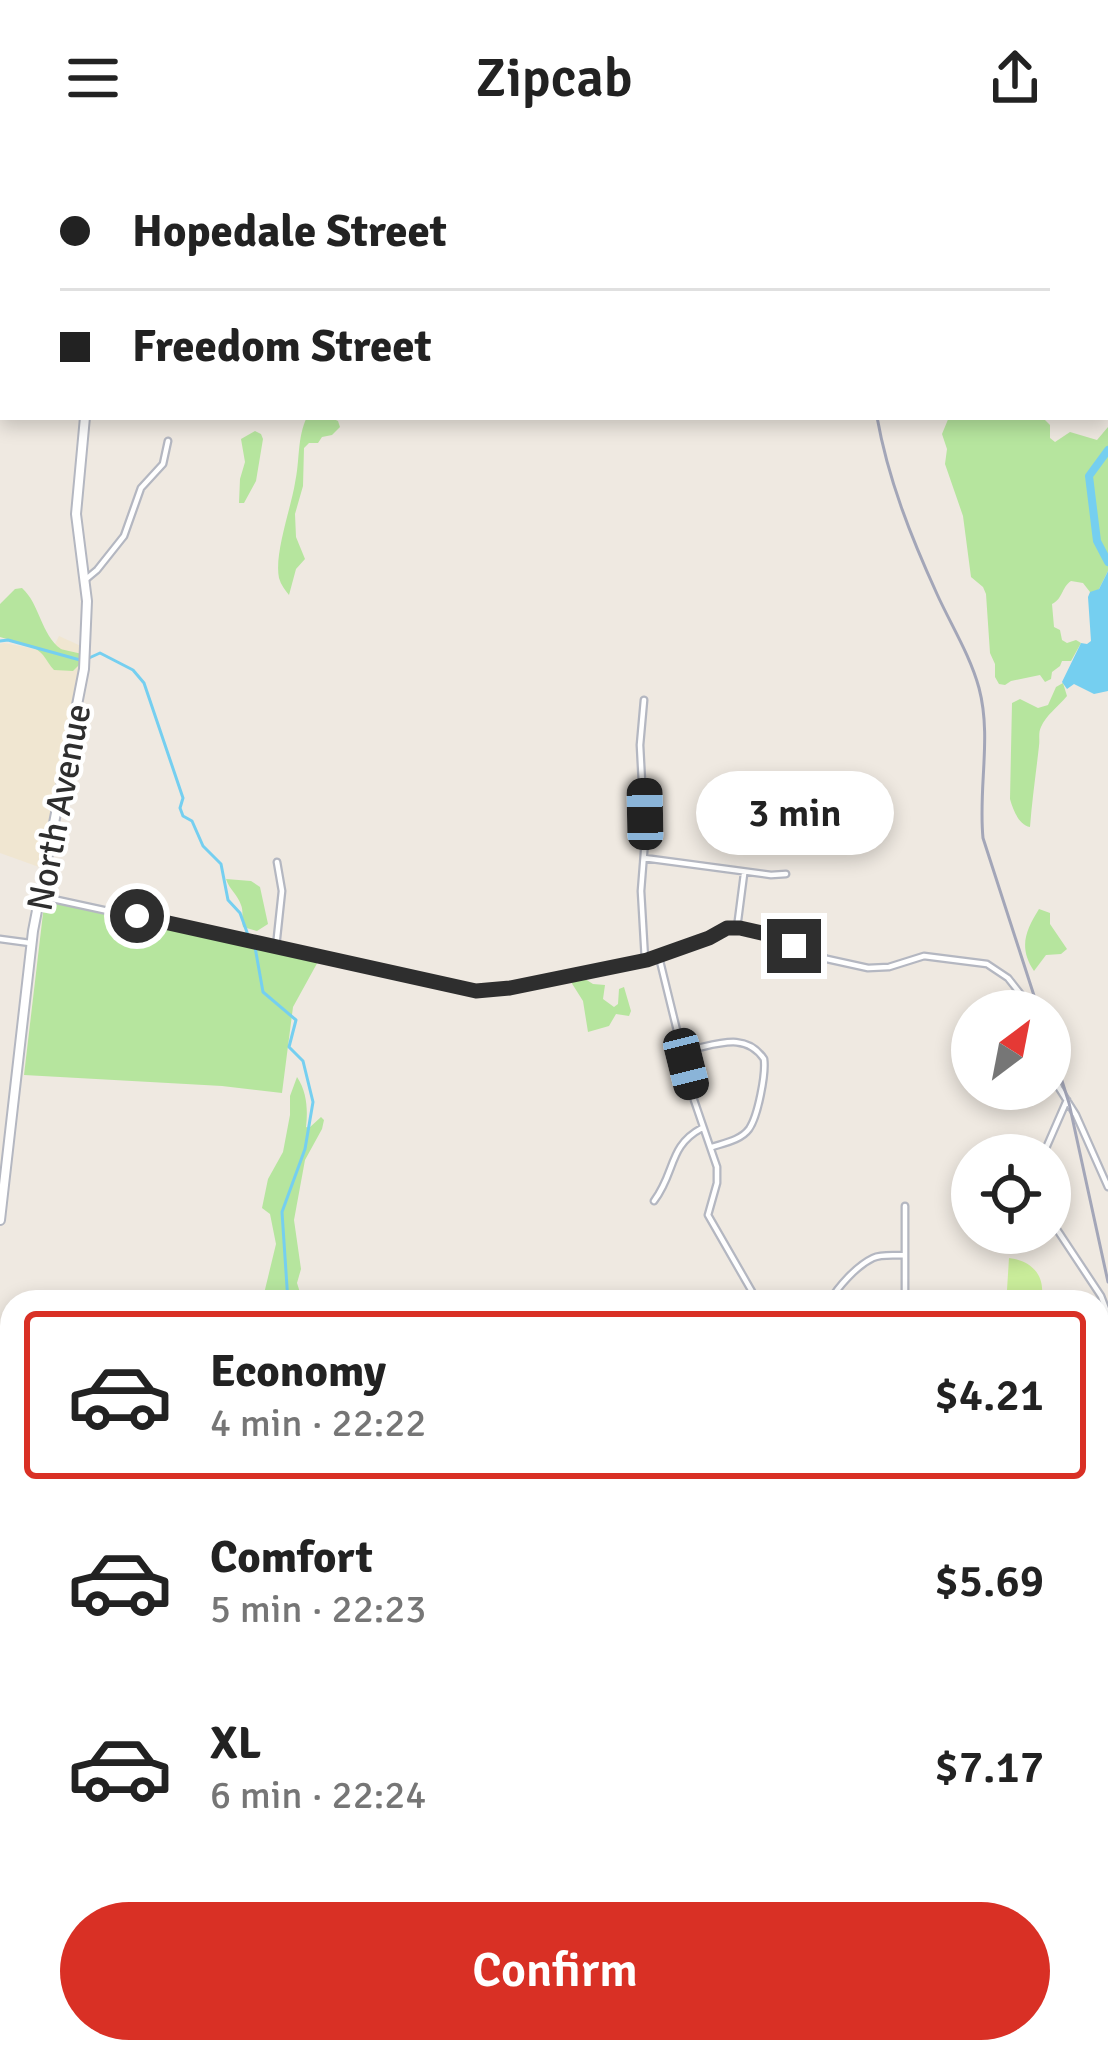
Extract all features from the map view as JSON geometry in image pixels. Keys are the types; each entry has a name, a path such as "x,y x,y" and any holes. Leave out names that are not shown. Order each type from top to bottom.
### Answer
{"main road":[{"name":"North Avenue","path":"0,1220 39,896 82,685 88,608 76,518 86,420"}],"street":[{"path":"85,580 124,536 141,488 163,464 168,444"},
{"path":"644,700 640,745 645,960"},
{"path":"644,858 786,874"},
{"path":"276,947 282,892 277,862"},
{"path":"737,928 744,872"},
{"path":"39,896 476,991 645,960 727,928 766,934 827,959 868,968 924,956 969,960 986,964 1017,990"},
{"path":"0,939 32,943"},
{"path":"659,956 718,1178 710,1220 751,1290"},
{"path":"682,1051 742,1041 759,1051 765,1063 748,1130 711,1148"},
{"path":"1071,1108 1108,1187"},
{"path":"654,1201 666,1185 682,1142 704,1126"},
{"path":"904,1206 905,1290"},
{"path":"1071,1251 1097,1290"},
{"path":"838,1290 867,1262 904,1256"}],"shaded area":[{"path":"59,636 81,646 76,696 39,867 0,853 0,644 51,652"}],"green space":[{"path":"306,420 336,420 340,427 304,448 303,486 295,514 296,537 305,559 296,569 289,595 279,578 279,557"},
{"path":"948,420 1045,420 1055,442 1070,432 1097,440 1108,427 1108,571 1094,593 1083,583 1071,581 1052,604 1054,627 1062,640 1081,643 1071,661 1062,661 1045,682 1040,675 1005,685 995,677 986,594 971,577 963,516 945,464 942,434"},
{"path":"255,431 263,439 256,481 244,503 239,503 245,462 241,439"},
{"path":"22,588 54,643 82,654 73,671 54,670 34,648 0,637 0,604"},
{"path":"1063,683 1067,696 1040,732 1030,827 1020,820 1010,799 1012,703 1020,699 1038,708 1048,705"},
{"path":"226,879 251,881 260,887 268,924 257,931 243,927 241,905"},
{"path":"51,900 320,958 293,1007 282,1093 24,1075 44,905"},
{"path":"1039,909 1050,913 1050,924 1067,949 1046,955 1034,971 1026,954 1026,939"},
{"path":"582,977 605,985 603,999 614,1007 624,987 629,1016 616,1014 609,1026 588,1032 583,1001 571,982"},
{"path":"297,1077 306,1101 306,1127 321,1117 324,1120 305,1160 294,1220 299,1290 265,1290 276,1244 270,1214 262,1208 268,1179 283,1152"},
{"path":"1009,1258 1034,1269 1040,1280 1041,1290 1007,1290"}],"water":[{"path":"1108,571 1108,691 1094,694 1074,684 1067,689 1062,682 1081,643 1091,641 1088,597 1099,589"}],"waterway":[{"path":"1108,450 1089,476 1097,541 1108,562"},
{"path":"0,641 80,660"},
{"path":"89,658 100,653 133,670 144,683 183,798 183,816 192,821 203,846 221,864 228,900 240,913 248,935"},
{"path":"255,947 263,992 296,1020 289,1047 303,1061 313,1102 305,1149 282,1212 287,1290"}],"railway":[{"path":"878,420 909,529 979,688 984,725 983,838 1032,990"},
{"path":"1071,1110 1108,1282"}],"route":[{"path":"137,916 476,991 647,960 727,928 766,934 794,946"}]}
